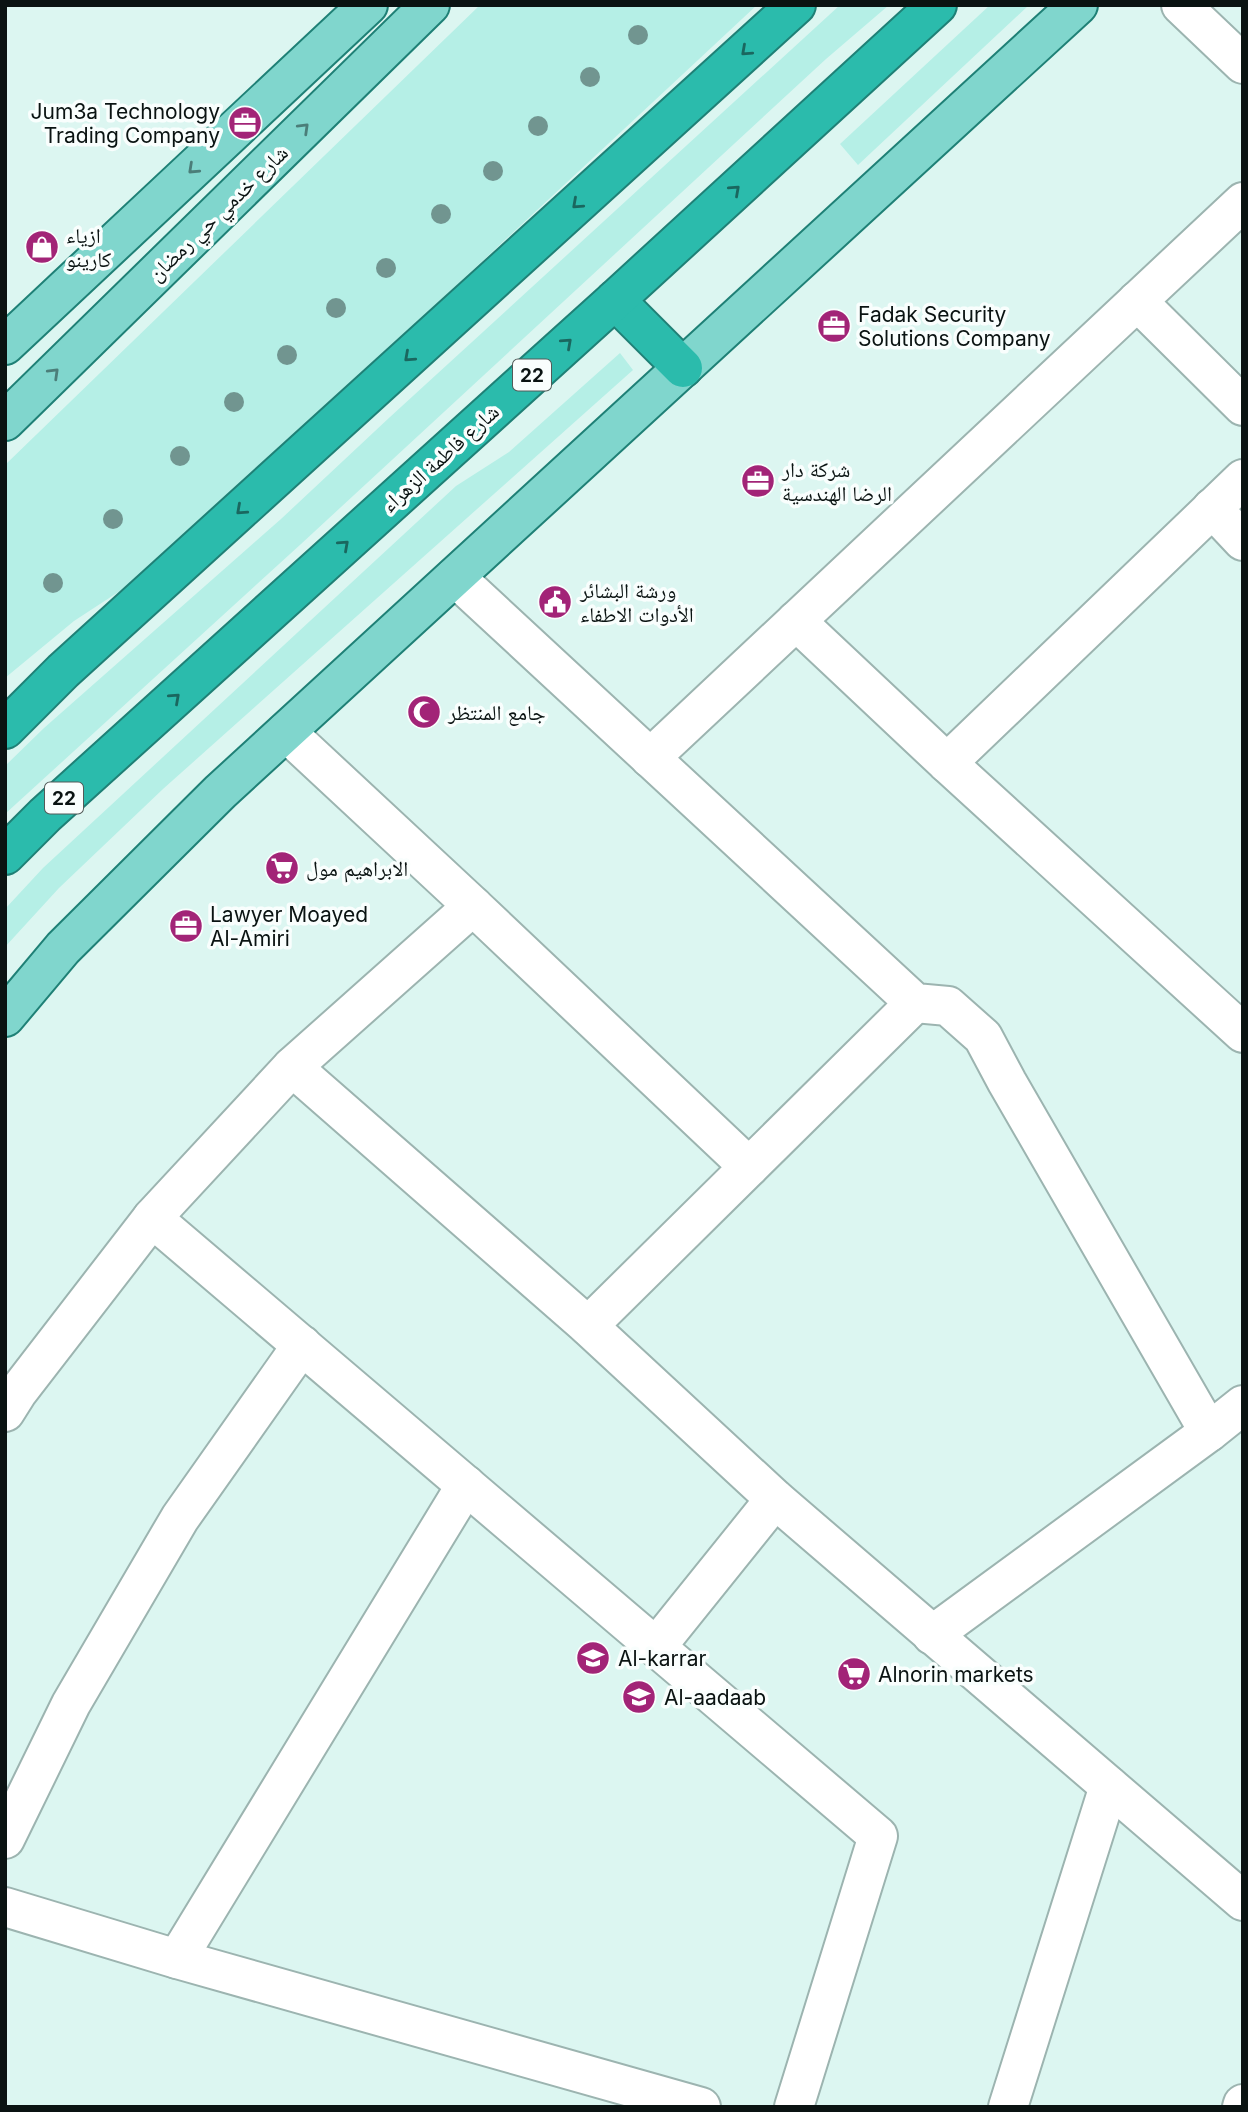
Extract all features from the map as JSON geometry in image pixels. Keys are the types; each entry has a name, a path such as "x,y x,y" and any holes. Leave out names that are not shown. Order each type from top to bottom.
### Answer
{"highway":[{"path":"5,729 63,671 796,5"},
{"name":"شارع فاطمة الزهراء","path":"5,855 45,815 937,5"},
{"path":"615,300 683,368"},
{"path":"5,712 63,671"}],"main road":[{"path":"5,345 368,5"},
{"name":"شارع خدمي حي رمضان","path":"5,421 430,5"},
{"path":"5,1017 63,948 212,801 1078,5"}],"street":[{"path":"1181,5 1243,64"},
{"path":"650,758 1243,202"},
{"path":"1137,301 1243,406"},
{"path":"947,763 1243,479"},
{"path":"1212,508 1243,541"},
{"path":"455,577 915,1003 948,1006 983,1037 1209,1432"},
{"path":"796,621 1243,1033"},
{"path":"286,732 749,1167"},
{"path":"5,1412 152,1217 292,1067 473,906"},
{"path":"588,1326 915,1003"},
{"path":"292,1067 588,1326 775,1499 1243,1901"},
{"path":"152,1217 878,1836 794,2107"},
{"path":"5,1839 71,1703 180,1518 302,1345"},
{"path":"932,1635 1243,1405"},
{"path":"177,1959 466,1485"},
{"path":"656,1647 775,1499"},
{"path":"1008,2107 1109,1786"},
{"path":"5,1907 177,1959 701,2107"}],"shaded area":[{"path":"480,5 757,5 149,572 74,621 5,678 5,465"},
{"path":"840,5 889,5 826,59 5,814 5,766 44,728 281,519"},
{"path":"990,5 1029,5 858,165 840,144"},
{"path":"620,353 633,370 163,789 59,888 5,947 5,909 43,868 456,486 509,452"}],"place":[{"name":"Jum3a Technology Trading Company","path":"245,123"},
{"name":"ازياء كارينو","path":"42,247"},
{"name":"Fadak Security Solutions Company","path":"834,326"},
{"name":"شركة دار الرضا الهندسية","path":"758,481"},
{"name":"ورشة البشائر الأدوات الاطفاء","path":"555,602"},
{"name":"جامع المنتظر","path":"424,712"},
{"name":"الابراهيم مول","path":"282,868"},
{"name":"Lawyer Moayed Al-Amiri","path":"186,926"},
{"name":"Al-karrar","path":"593,1658"},
{"name":"Alnorin markets","path":"854,1674"},
{"name":"Al-aadaab","path":"639,1697"}]}
